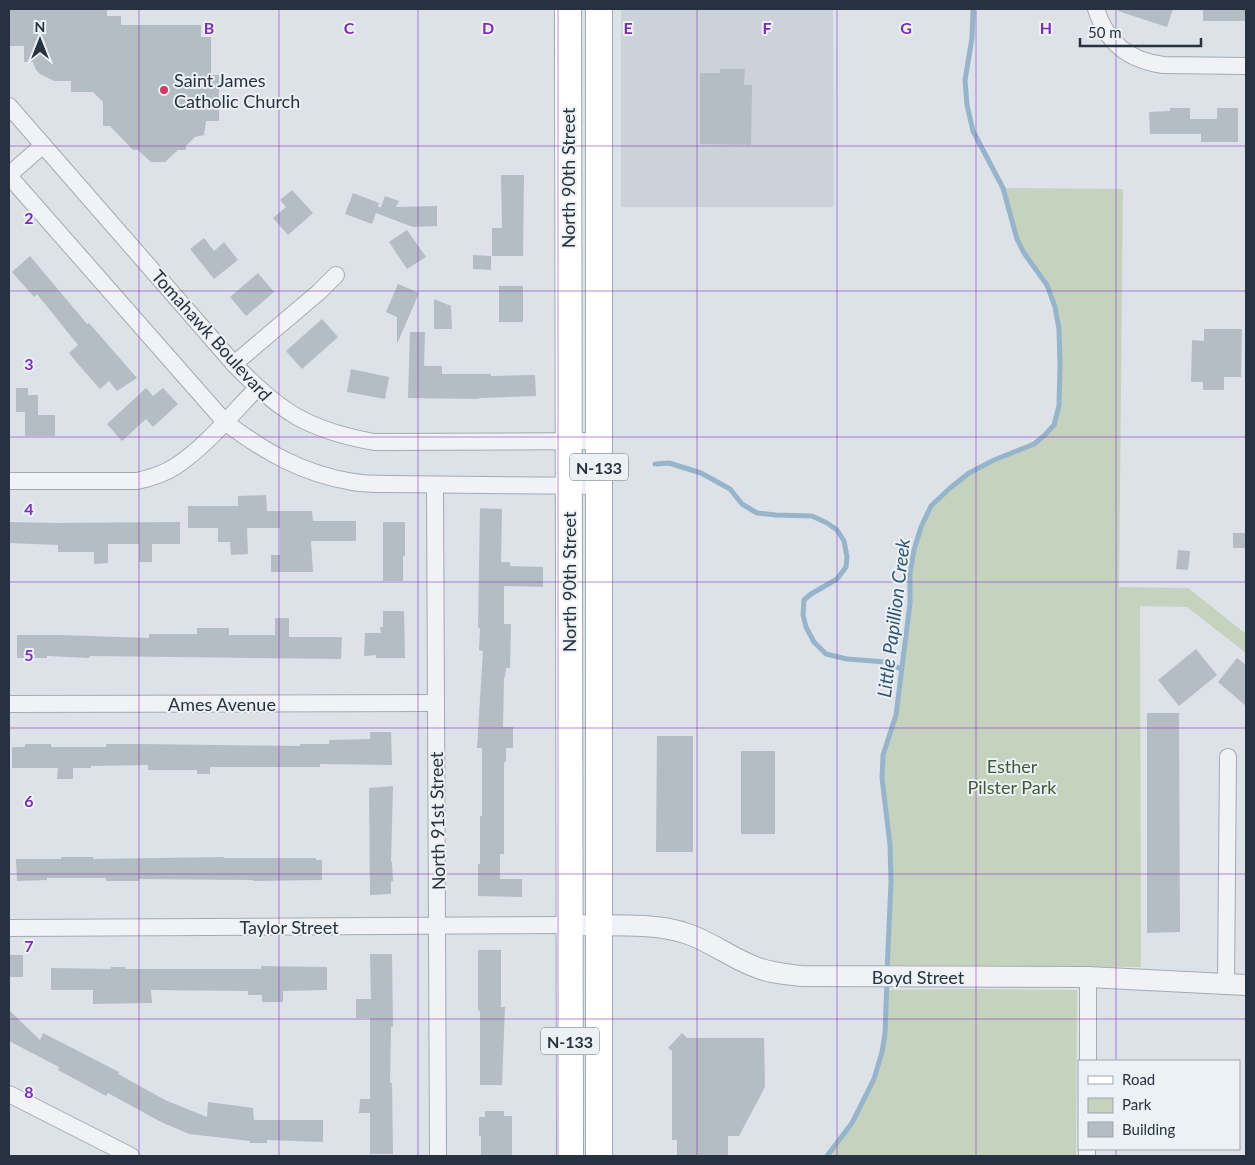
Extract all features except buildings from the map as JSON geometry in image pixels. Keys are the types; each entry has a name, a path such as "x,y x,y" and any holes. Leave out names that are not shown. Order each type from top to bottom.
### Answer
{"main road":[{"name":"North 90th Street","path":"568,9 570,1156"},
{"name":"North 90th Street","path":"599,9 599,1156"}],"street":[{"path":"1096,9 1107,34 1116,45 1136,59 1150,64 1164,65 1246,66"},
{"name":"Tomahawk Boulevard","path":"9,106 234,364 257,388 275,403 308,423 346,437 374,442 599,441"},
{"path":"43,145 9,176 225,422 252,442 275,456 327,477 355,482 435,485 599,486"},
{"path":"234,364 319,292 336,275"},
{"path":"9,481 137,481 155,477 175,467 190,456 257,388"},
{"name":"North 91st Street","path":"435,485 438,1156"},
{"name":"Ames Avenue","path":"9,704 436,703"},
{"path":"1228,757 1236,984"},
{"name":"Boyd Street","path":"570,925 676,930 708,942 753,966 777,974 832,977 1088,978 1236,984"},
{"name":"Taylor Street","path":"9,928 570,925"},
{"path":"1088,978 1088,1060"},
{"path":"9,1094 131,1156"}],"shaded area":[{"path":"621,9 833,9 834,207 621,207"}],"green space":[{"name":"Esther Pilster Park","path":"1003,188 1123,189 1119,587 1188,588 1246,634 1246,653 1187,607 1140,606 1141,967 887,965 891,882 890,845 882,778 883,755 896,715 910,604 910,573 921,527 931,506 969,473 994,460 1034,444 1045,435 1054,425 1059,406 1059,329 1055,307 1047,285 1024,253 1017,239"},
{"path":"887,990 1077,990 1076,1156 827,1156 852,1122 875,1075 883,1042"}],"waterway":[{"name":"Little Papillion Creek","path":"887,971 891,882 890,845 882,778 883,755 896,715 910,603 910,573 921,527 931,506 969,473 994,460 1034,444 1045,435 1054,425 1059,406 1059,329 1055,307 1047,285 1024,253 1017,239 1003,188 973,131 967,105 965,80 972,38 973,9"},
{"path":"655,464 669,463 701,473 730,489 742,504 757,513 812,516 837,530 844,541 847,557 846,567 837,579 804,600 803,615 806,627 814,642 826,654 847,659 886,662 901,669"},
{"name":"Little Papillion Creek","path":"827,1156 852,1123 874,1079 885,1034 887,980"}],"place":[{"name":"Saint James Catholic Church","path":"164,90"}]}
